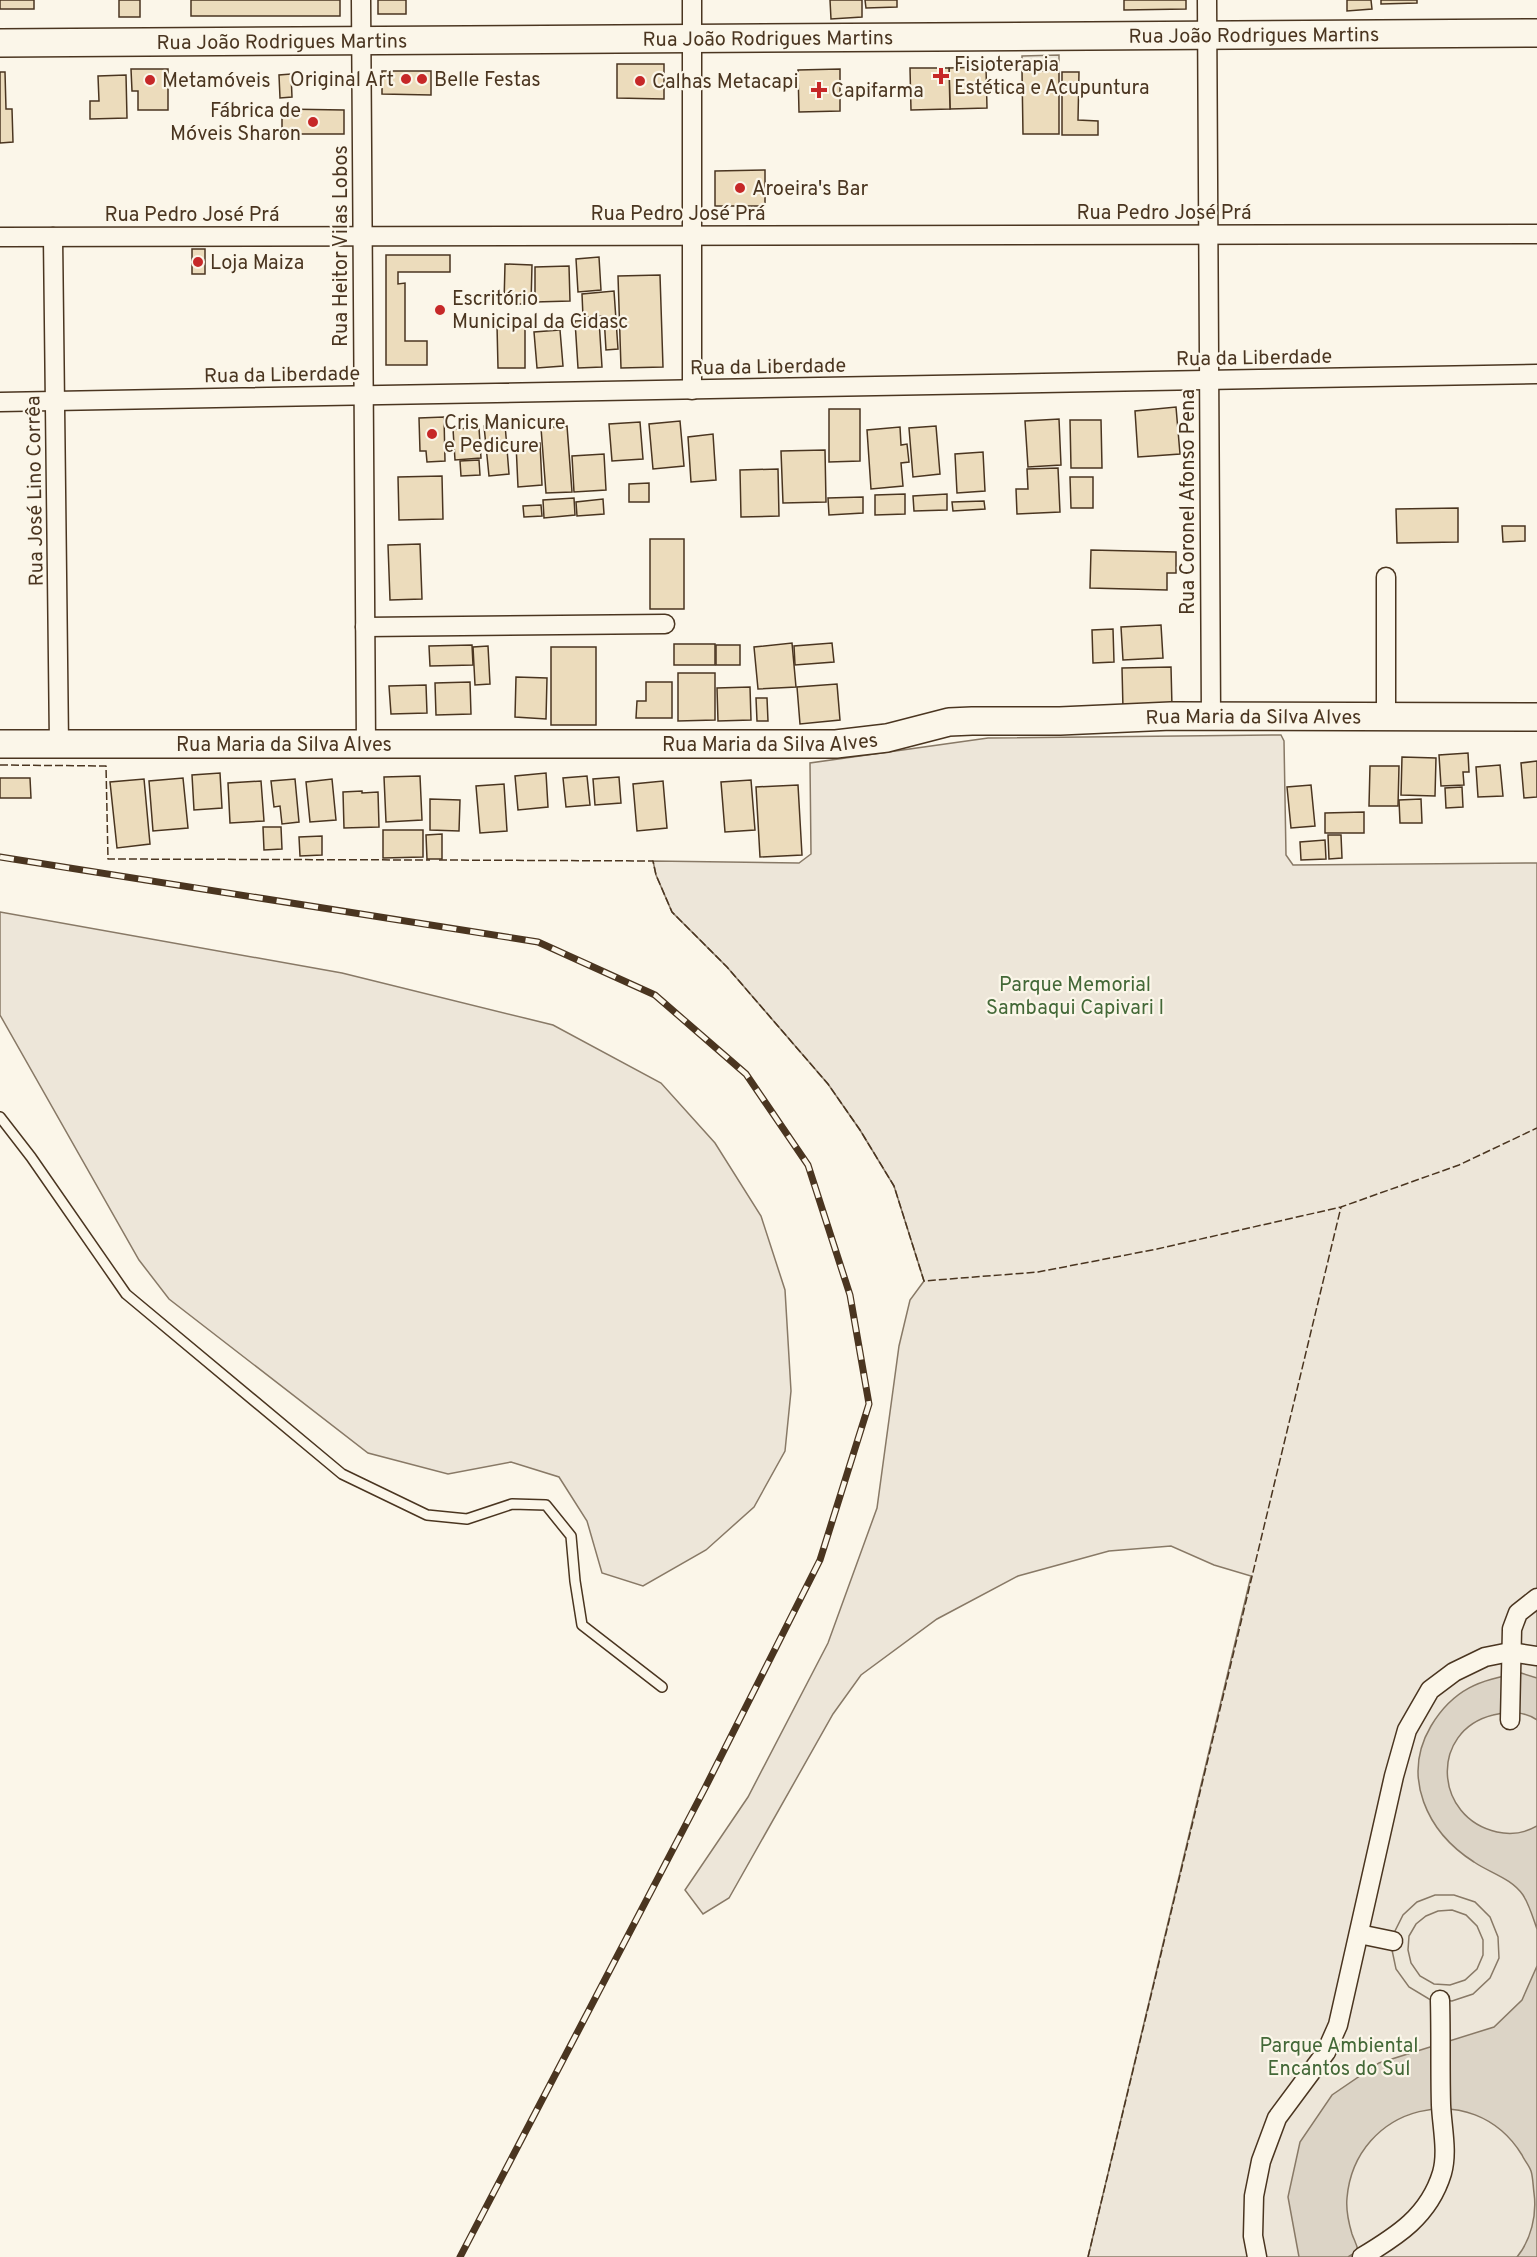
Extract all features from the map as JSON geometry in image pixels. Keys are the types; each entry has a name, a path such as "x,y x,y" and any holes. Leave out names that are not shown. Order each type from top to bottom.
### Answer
{"street":[{"name":"Rua Heitor Vilas Lobos","path":"361,0 366,744"},
{"path":"692,0 692,390"},
{"name":"Rua Coronel Afonso Pena","path":"1207,0 1211,716"},
{"name":"Rua João Rodrigues Martins","path":"0,43 1537,33"},
{"name":"Rua Pedro José Prá","path":"0,237 1537,234"},
{"name":"Rua José Lino Corrêa","path":"53,237 59,744"},
{"name":"Rua da Liberdade","path":"0,402 1537,374"},
{"path":"1386,578 1386,716"},
{"path":"365,627 665,624"},
{"name":"Rua Maria da Silva Alves","path":"0,744 836,744 887,738 949,722 1060,721 1144,716 1537,717"},
{"path":"1510,1720 1512,1629 1518,1613 1537,1598"},
{"path":"1257,2257 1253,2236 1254,2196 1262,2161 1277,2118 1326,2052 1338,2025 1394,1776 1407,1730 1430,1690 1454,1672 1485,1657 1510,1660 1537,1656"},
{"path":"1359,1934 1393,1941"},
{"path":"1362,2257 1414,2221 1430,2200 1442,2172 1444,2136 1441,2108 1440,2000"}],"lane":[{"path":"0,1117 31,1156 126,1294 342,1473 427,1515 467,1519 512,1504 546,1505 572,1536 574,1581 582,1625 662,1687"}],"green space":[{"path":"1281,735 1284,741 1286,855 1293,865 1537,863 1537,2257 1088,2257 1251,1576 1214,1565 1171,1546 1109,1551 1018,1576 937,1619 861,1675 833,1714 729,1898 703,1914 685,1890 748,1797 828,1643 877,1508 899,1346 910,1300 924,1281 894,1186 860,1130 828,1084 727,967 672,912 656,875 653,861 799,863 811,854 810,763 988,738"},
{"path":"0,912 342,973 553,1025 661,1083 715,1143 761,1216 785,1290 791,1391 785,1451 754,1507 706,1550 643,1586 602,1573 587,1521 559,1477 511,1462 448,1474 368,1453 169,1299 139,1260 0,1015"}],"shaded area":[{"path":"1059,55 1059,71 1022,71 1022,56"},
{"path":"1521,1673 1537,1678 1537,1720 1521,1713 1510,1712 1493,1715 1472,1724 1458,1738 1450,1755 1447,1774 1451,1793 1461,1810 1476,1824 1497,1832 1507,1833 1523,1832 1537,1826 1537,1929 1527,1903 1518,1889 1457,1850 1443,1835 1424,1802 1419,1784 1418,1765 1422,1745 1431,1726 1449,1703 1469,1688 1481,1683"},
{"path":"1435,1895 1454,1895 1475,1902 1490,1917 1498,1937 1499,1958 1490,1978 1473,1994 1452,2001 1429,1999 1409,1987 1396,1969 1392,1950 1395,1931 1403,1915 1417,1902","holes":["1452,1910 1466,1915 1477,1926 1483,1940 1483,1955 1477,1969 1465,1980 1450,1985 1434,1984 1420,1976 1411,1963 1408,1950 1409,1936 1416,1924 1426,1916 1438,1911"]},
{"path":"1537,1966 1537,2257 1517,2257 1526,2243 1535,2210 1532,2173 1522,2155 1501,2130 1475,2115 1447,2109 1419,2112 1393,2122 1371,2141 1355,2166 1347,2206 1351,2230 1358,2251 1348,2257 1299,2257 1288,2197 1300,2142 1332,2095 1379,2063 1494,2027 1522,2000"}],"building":[{"path":"0,0 34,0 34,9 0,9"},
{"path":"119,0 140,0 140,17 119,17"},
{"path":"191,0 340,0 340,16 191,16"},
{"path":"378,0 406,0 406,14 378,14"},
{"path":"830,0 862,0 862,17 831,19"},
{"path":"865,0 897,0 897,7 866,8"},
{"path":"1124,0 1186,0 1186,9 1124,10"},
{"path":"1347,0 1371,0 1372,9 1347,11"},
{"path":"1381,0 1417,0 1417,3 1381,4"},
{"name":"Calhas Metacapi","path":"617,64 664,64 664,99 617,98"},
{"path":"986,67 987,108 950,109 949,68"},
{"path":"910,68 949,68 950,109 911,110"},
{"name":"Metamóveis","path":"131,69 168,69 168,110 138,110 138,91 132,91"},
{"name":"Capifarma","path":"840,69 840,111 799,112 798,70"},
{"path":"382,71 431,71 431,95 382,94"},
{"path":"1022,71 1059,71 1059,134 1023,134"},
{"path":"0,72 5,72 6,109 12,109 13,142 0,143"},
{"path":"1062,72 1079,72 1078,120 1098,121 1098,135 1062,135"},
{"path":"291,74 292,97 280,98 279,75"},
{"path":"126,75 127,118 90,119 90,101 99,101 98,76"},
{"name":"Fábrica de Móveis Sharon","path":"282,109 344,110 344,134 282,134"},
{"name":"Aroeira's Bar","path":"765,170 765,206 715,206 715,171"},
{"name":"Loja Maiza","path":"192,249 205,249 205,274 192,274"},
{"path":"386,255 450,255 450,272 398,272 398,284 405,283 405,341 427,341 427,365 386,365"},
{"path":"599,257 601,290 578,292 576,259"},
{"path":"505,264 532,265 531,304 504,304"},
{"path":"569,266 570,301 535,302 535,267"},
{"path":"660,275 663,367 621,368 618,276"},
{"path":"614,291 618,349 606,350 604,316 583,317 582,294"},
{"path":"599,320 602,367 578,368 575,321"},
{"path":"497,325 525,325 525,368 498,368"},
{"path":"560,330 563,366 537,368 534,332"},
{"path":"1176,407 1180,454 1138,457 1135,411"},
{"path":"829,409 860,409 860,461 829,462"},
{"name":"Cris Manicure e Pedicure","path":"444,417 445,461 427,462 426,451 420,451 419,418"},
{"path":"1059,419 1061,465 1028,467 1025,421"},
{"path":"1070,420 1101,420 1102,468 1071,468"},
{"path":"680,421 684,466 653,469 649,424"},
{"path":"640,422 643,459 612,461 609,424"},
{"path":"505,424 509,474 489,476 484,426"},
{"path":"567,426 572,492 546,493 541,428"},
{"path":"936,426 940,474 913,477 909,428"},
{"path":"900,427 901,445 907,444 909,462 901,463 903,486 871,489 867,430"},
{"path":"479,428 481,458 455,460 453,429"},
{"path":"713,434 716,480 691,482 688,437"},
{"path":"540,443 542,485 518,487 516,444"},
{"path":"825,450 826,502 783,503 781,451"},
{"path":"983,452 985,491 957,493 955,454"},
{"path":"604,454 606,490 574,492 572,456"},
{"path":"479,460 480,475 461,476 460,461"},
{"path":"1058,468 1060,512 1017,514 1016,489 1028,489 1027,469"},
{"path":"778,469 779,516 741,517 740,470"},
{"path":"442,476 443,519 399,520 398,477"},
{"path":"1070,477 1093,477 1093,508 1071,508"},
{"path":"649,483 649,502 629,502 629,484"},
{"path":"905,494 905,514 875,515 875,495"},
{"path":"947,494 947,510 914,511 913,496"},
{"path":"863,497 863,513 829,515 828,498"},
{"path":"574,498 575,515 544,518 543,500"},
{"path":"603,499 604,514 577,516 576,502"},
{"path":"984,501 985,509 953,511 952,502"},
{"path":"541,505 542,516 524,517 523,506"},
{"path":"1458,508 1458,542 1397,543 1396,509"},
{"path":"1502,526 1525,526 1525,541 1503,542"},
{"path":"650,539 684,539 684,609 650,609"},
{"path":"420,544 422,599 390,600 388,545"},
{"path":"1091,550 1176,552 1176,573 1167,573 1167,590 1090,588"},
{"path":"1161,625 1163,658 1123,660 1121,627"},
{"path":"1113,629 1114,662 1093,663 1092,630"},
{"path":"792,643 796,687 758,689 754,647"},
{"path":"832,643 834,662 795,665 794,646"},
{"path":"674,644 715,644 715,665 674,665"},
{"path":"472,645 473,665 430,666 429,646"},
{"path":"716,645 740,645 740,665 716,665"},
{"path":"488,646 490,684 475,685 473,647"},
{"path":"551,647 596,647 596,725 551,725"},
{"path":"1171,667 1172,707 1123,709 1122,668"},
{"path":"678,673 715,673 715,720 678,721"},
{"path":"516,677 547,678 546,719 515,717"},
{"path":"470,682 471,714 436,715 435,683"},
{"path":"646,682 672,682 672,718 636,718 637,701 646,701"},
{"path":"837,684 840,720 800,724 797,687"},
{"path":"426,685 427,713 391,714 389,686"},
{"path":"750,687 751,720 718,721 717,688"},
{"path":"756,698 767,698 768,721 757,721"},
{"path":"1468,753 1469,772 1463,772 1464,785 1441,786 1439,755"},
{"path":"1402,757 1436,758 1435,796 1401,795"},
{"path":"1537,761 1537,797 1524,798 1521,763"},
{"path":"1500,765 1503,796 1478,797 1476,767"},
{"path":"1370,766 1399,766 1398,806 1369,806"},
{"path":"220,773 222,808 194,810 192,775"},
{"path":"546,773 548,807 518,810 515,776"},
{"path":"420,776 422,820 386,822 384,777"},
{"path":"587,776 590,805 566,807 563,778"},
{"path":"619,777 621,803 595,805 593,779"},
{"path":"0,778 30,778 31,798 0,798"},
{"path":"183,778 188,828 153,831 149,781"},
{"path":"144,779 150,844 117,848 110,782"},
{"path":"295,779 299,822 282,824 280,806 274,807 271,781"},
{"path":"332,779 336,820 310,822 306,782"},
{"path":"751,780 755,830 725,832 721,782"},
{"path":"261,781 264,821 230,823 228,783"},
{"path":"663,781 667,828 637,831 633,784"},
{"path":"504,784 507,831 480,833 476,786"},
{"path":"798,785 802,855 760,857 756,787"},
{"path":"1311,785 1315,826 1291,828 1287,787"},
{"path":"1462,787 1463,807 1446,808 1445,788"},
{"path":"362,791 362,793 378,792 379,827 344,828 343,792"},
{"path":"430,799 460,800 459,831 430,830"},
{"path":"1421,799 1422,823 1400,823 1399,800"},
{"path":"1364,812 1364,833 1325,833 1325,813"},
{"path":"263,827 281,827 282,849 264,850"},
{"path":"383,830 423,830 423,857 383,858"},
{"path":"442,834 442,859 427,859 426,835"},
{"path":"1328,835 1341,835 1342,858 1329,859"},
{"path":"322,836 322,855 300,856 299,837"},
{"path":"1325,840 1326,859 1301,860 1300,842"}],"railway":[{"path":"0,857 538,942 655,995 746,1074 808,1165 850,1295 869,1404 820,1560 705,1788 460,2257"}],"fence":[{"path":"0,765 106,766 108,859 430,860"},
{"path":"439,860 653,861 656,875 672,912 727,967 828,1084 860,1130 894,1186 924,1281 1038,1272 1157,1249 1341,1207 1459,1165 1537,1128"},
{"path":"1088,2257 1341,1207"}],"place":[{"name":"Fisioterapia Estética e Acupuntura","path":"941,76"},
{"name":"Original Art","path":"406,79"},
{"name":"Belle Festas","path":"422,79"},
{"name":"Metamóveis","path":"150,80"},
{"name":"Calhas Metacapi","path":"640,81"},
{"name":"Capifarma","path":"819,90"},
{"name":"Fábrica de Móveis Sharon","path":"313,122"},
{"name":"Aroeira's Bar","path":"740,188"},
{"name":"Loja Maiza","path":"198,262"},
{"name":"Escritório Municipal da Cidasc","path":"440,310"},
{"name":"Cris Manicure e Pedicure","path":"432,434"}],"park label":[{"name":"Parque Memorial Sambaqui Capivari I","path":"1075,996"},
{"name":"Parque Ambiental Encantos do Sul","path":"1339,2056"}]}
